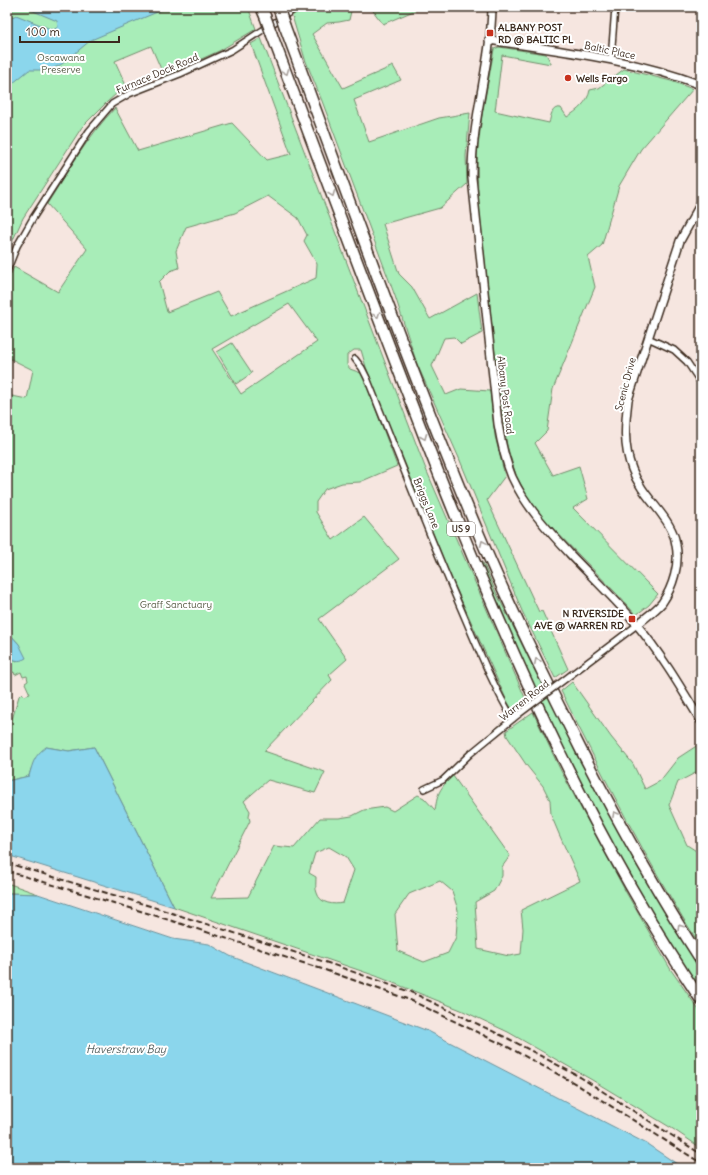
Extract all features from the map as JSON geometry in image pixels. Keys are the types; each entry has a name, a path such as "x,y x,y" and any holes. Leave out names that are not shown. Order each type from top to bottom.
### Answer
{"highway":[{"name":"US 9","path":"278,7 406,352 478,532 533,654 603,793 656,887 701,960"},
{"name":"US 9","path":"263,10 402,382 463,535 503,628 544,717 600,830 653,924 701,1000"}],"main road":[{"name":"Albany Post Road","path":"492,7 489,40 473,140 472,178 498,424 503,447 515,483 540,521 637,625 659,655 701,721"},
{"name":"Baltic Place","path":"489,40 610,59 677,76 701,85"},
{"name":"Scenic Drive","path":"637,625 661,603 673,581 676,563 676,545 673,534 661,514 642,488 632,470 625,447 628,400 680,241 701,203"}],"street":[{"name":"Furnace Dock Road","path":"7,271 33,218 89,131 112,104 129,94 180,74 232,50 298,7"},
{"path":"610,59 615,7"},
{"path":"648,338 674,350 687,362 701,383"},
{"name":"Briggs Lane","path":"356,358 367,378 465,618 504,705 513,719"},
{"name":"Warren Road","path":"424,789 443,780 470,754 519,714 637,625"}],"green space":[{"name":"Oscawana Preserve","path":"7,7 248,7 256,29 219,51 164,76 151,46 115,61 128,90 116,94 82,127 23,218 7,253"},
{"path":"304,7 352,7 349,20 327,23 312,34 343,88 393,66 401,80 354,100 369,142 439,118 470,113 466,156 467,184 440,208 383,224 399,274 412,287 430,319 477,293 482,333 461,344 454,337 444,338 432,366 446,395 461,389 490,391 495,436 505,476 487,500 539,612 542,611 568,669 555,678 522,611 459,458 417,364 395,296 305,59 292,16"},
{"path":"370,7 423,7 383,24"},
{"name":"Graff Sanctuary","path":"261,38 425,467 526,700 515,709 512,709 507,701 449,573 366,367 361,350 354,350 347,355 347,365 350,369 361,373 364,378 397,466 360,482 342,483 325,489 316,502 316,512 333,540 364,517 399,559 319,619 347,659 329,675 332,680 264,751 325,772 315,793 268,780 244,801 250,811 250,821 211,898 248,897 274,846 294,848 320,818 352,816 364,810 385,807 393,811 418,795 424,798 435,810 440,791 453,776 510,856 502,867 502,876 494,891 475,902 478,949 509,956 521,954 523,929 521,910 580,881 551,815 550,800 543,786 527,766 507,736 506,731 533,712 561,771 627,894 671,970 701,1013 701,1148 673,1129 592,1080 508,1032 461,1010 376,976 174,907 94,747 69,751 46,747 31,769 29,776 7,781 7,732 19,696 22,693 24,696 30,694 25,683 28,681 27,676 23,677 21,672 15,675 14,672 7,674 7,656 17,661 19,644 7,631 7,395 27,399 33,370 7,357 7,283 14,267 58,292 87,249 47,204 87,142 115,108 138,151 232,123 267,160 291,154 251,44","holes":["268,196 298,218 307,235 304,241 317,264 316,278 231,316 217,292 167,312 159,282 170,271 179,268 176,251 186,227 235,213","289,304 317,342 241,394 212,349","329,847 346,857 354,870 343,903 328,903 324,902 319,897 316,890 316,877 309,873 315,853","440,881 452,891 458,910 456,937 448,953 424,962 398,951 395,914 409,894"]},
{"path":"499,47 546,54 551,64 502,55 495,111 549,123 553,110 561,108 567,117 582,106 590,90 599,88 624,69 671,81 693,89 641,149 619,186 602,245 588,257 595,287 553,389 547,431 535,443 553,475 579,466 588,499 573,508 658,594 649,605 636,615 540,515 528,498 516,475 507,446 496,363 478,198 477,155 482,115 494,49"},
{"path":"232,343 252,373 236,384 217,352"},
{"path":"480,563 483,563 534,669 596,789 640,869 701,968 701,993 641,895 586,794 518,651"},
{"path":"572,682 611,737 633,764 645,789 660,781 678,758 701,743 701,770 678,782 669,805 687,845 701,854 701,947 663,885 628,821 561,691"},
{"path":"7,883 38,894 7,893"}],"water":[{"path":"47,7 169,7 91,40 62,64 50,70 29,70 7,88 7,20 16,15 53,30 58,27 57,21 31,10"},
{"path":"7,631 19,644 26,658 23,660 14,660 7,656"},
{"path":"46,747 69,751 94,747 174,907 7,855 7,781 29,776 34,760"},
{"name":"Haverstraw Bay","path":"7,893 38,894 173,939 209,944 230,956 428,1031 647,1144 683,1168 7,1168"}],"railway":[{"path":"7,863 150,906 328,963 413,993 509,1039 580,1077 701,1154"},
{"path":"7,871 147,913 325,970 410,1000 506,1046 576,1084 701,1163"}],"place":[{"name":"ALBANY POST RD @ BALTIC PL","path":"490,33"},
{"name":"Wells Fargo","path":"568,78"},
{"name":"N RIVERSIDE AVE @ WARREN RD","path":"632,619"}]}
